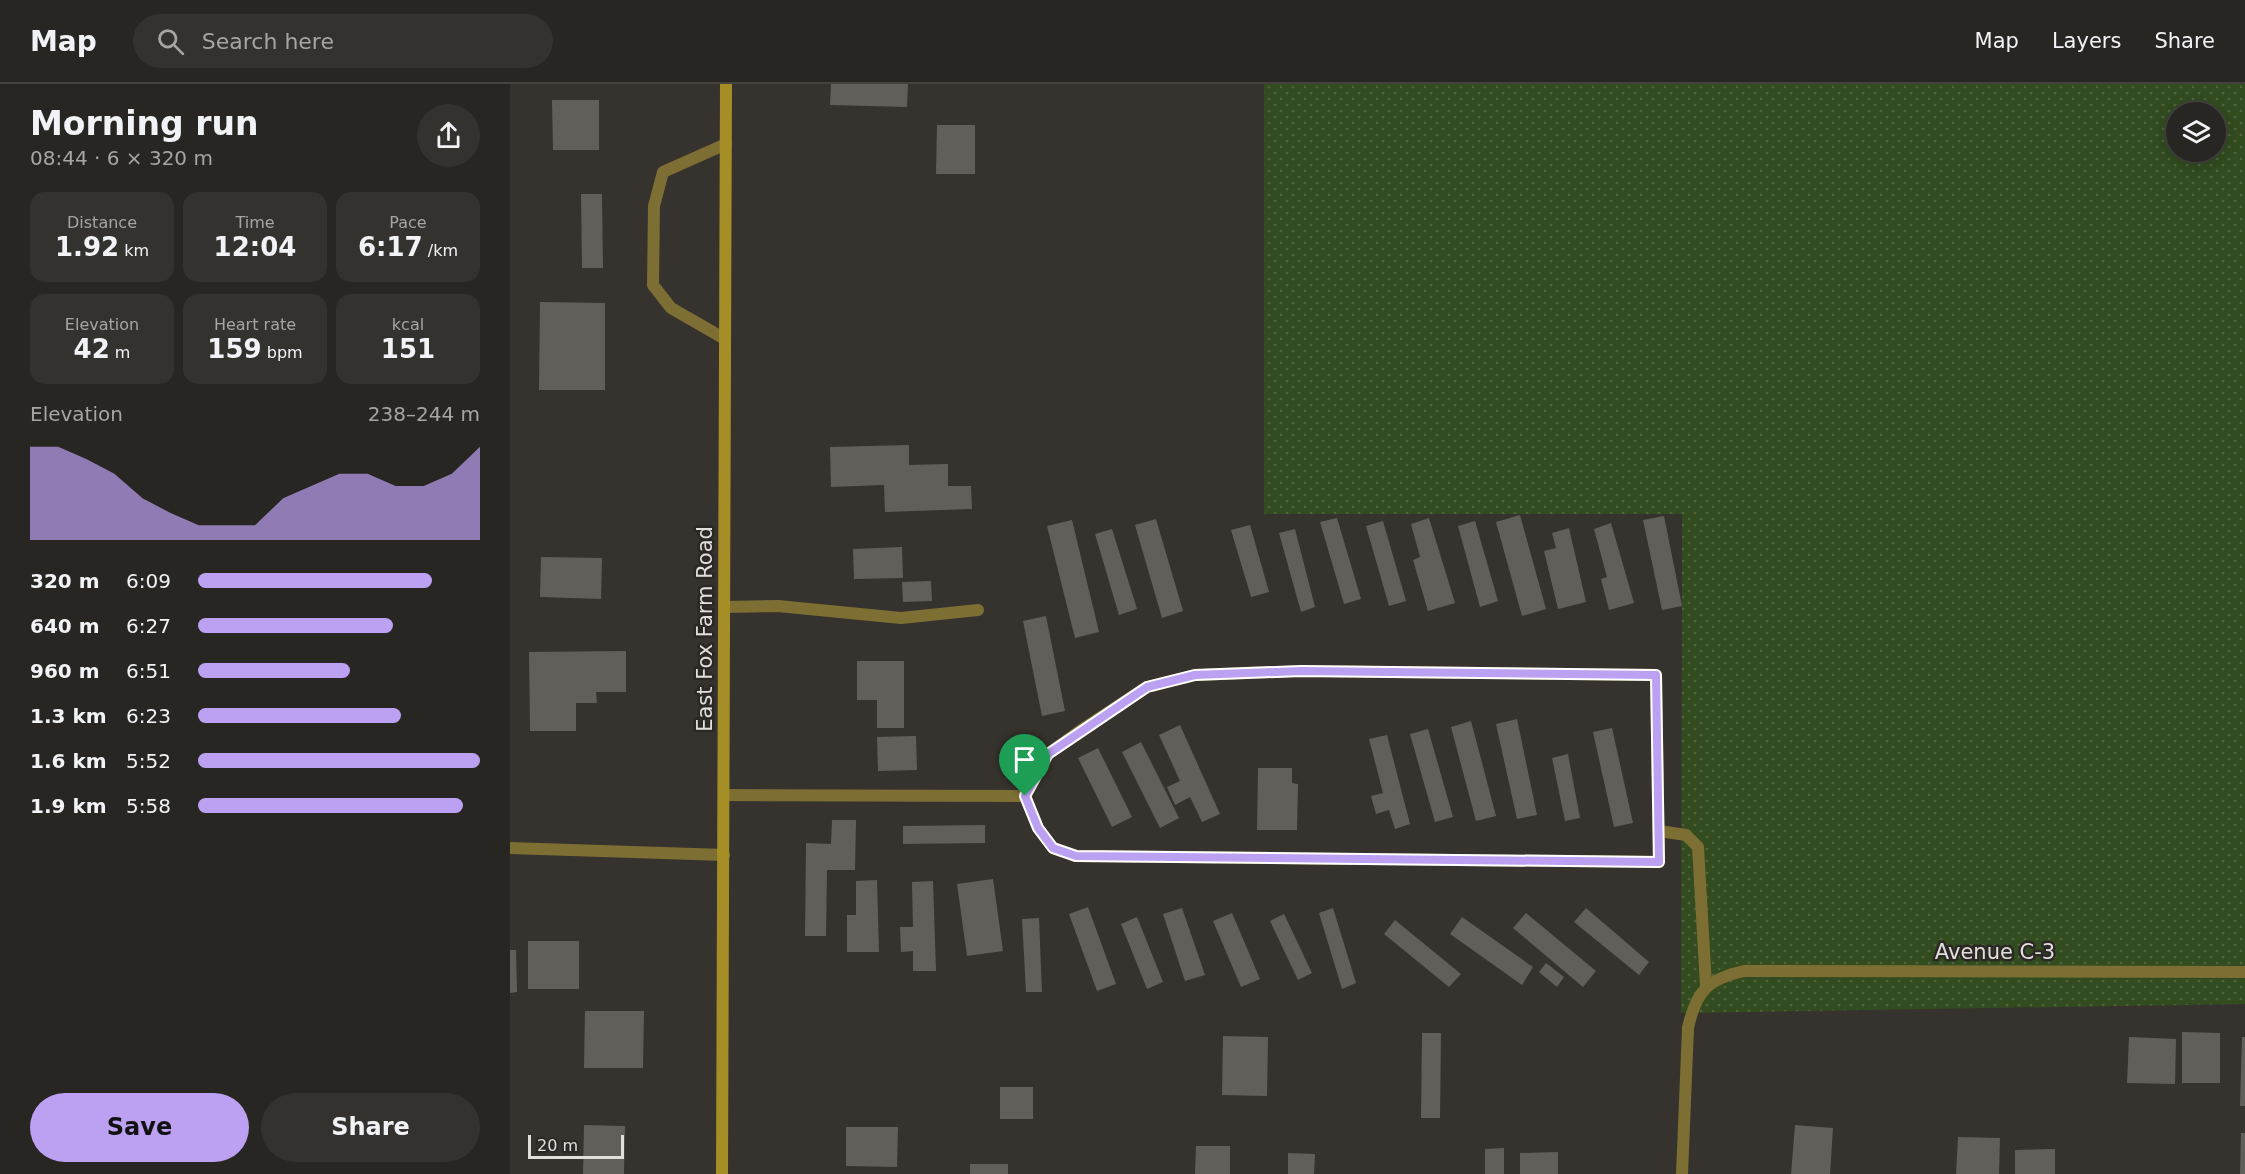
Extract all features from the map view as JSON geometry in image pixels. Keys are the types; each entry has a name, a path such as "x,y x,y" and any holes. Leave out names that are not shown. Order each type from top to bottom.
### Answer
{"main road":[{"name":"East Fox Farm Road","path":"722,1174 726,84"}],"street":[{"path":"726,144 663,172 654,206 652,285 671,308 726,339"},
{"path":"724,607 778,606 901,618 978,610"},
{"path":"1301,671 1656,675 1659,862 1076,856 1053,848 1038,828 1025,796 1048,754 1072,736 1147,687 1195,675 1301,671"},
{"path":"724,795 1025,796"},
{"path":"1659,831 1686,835 1698,847 1706,986 1691,1014 1688,1028 1682,1174"},
{"path":"510,848 724,855"},
{"name":"Avenue C-3","path":"1706,986 1721,976 1744,971 2245,972"}],"green space":[{"path":"1264,84 2245,84 2245,1004 1681,1013 1682,514 1264,514"}],"building":[{"path":"831,84 908,84 907,107 830,105"},
{"path":"552,100 599,100 599,150 553,150"},
{"path":"937,125 975,125 975,174 936,174"},
{"path":"581,194 602,194 603,268 582,268"},
{"path":"540,302 605,303 605,390 539,390"},
{"path":"909,445 909,465 948,464 948,486 971,486 972,509 885,512 884,485 831,487 830,447"},
{"path":"1520,515 1546,609 1522,616 1496,522"},
{"path":"1664,516 1682,606 1662,610 1643,520"},
{"path":"1337,518 1361,599 1344,604 1320,522"},
{"path":"1429,518 1455,603 1428,611 1413,560 1420,557 1411,524"},
{"path":"1156,519 1183,611 1162,618 1135,525"},
{"path":"1072,520 1099,632 1075,638 1047,526"},
{"path":"1383,521 1406,601 1389,606 1366,526"},
{"path":"1475,521 1498,601 1480,607 1458,526"},
{"path":"1611,523 1634,603 1609,610 1601,579 1607,577 1594,529"},
{"path":"1250,525 1269,592 1251,597 1231,530"},
{"path":"1569,528 1586,602 1558,609 1544,551 1556,548 1552,533"},
{"path":"1112,529 1137,609 1119,615 1095,534"},
{"path":"1295,529 1315,607 1301,612 1279,533"},
{"path":"902,547 903,578 854,579 853,549"},
{"path":"541,557 602,558 601,599 540,597"},
{"path":"931,581 932,601 903,602 902,582"},
{"path":"1046,616 1065,711 1042,716 1023,621"},
{"path":"626,651 626,692 596,692 597,703 576,703 576,731 530,731 529,652"},
{"path":"857,661 904,661 904,728 877,728 877,700 857,700"},
{"path":"1517,719 1537,815 1517,819 1496,724"},
{"path":"1471,721 1496,816 1476,821 1451,727"},
{"path":"1180,725 1220,814 1202,822 1190,797 1175,805 1167,787 1180,781 1159,735"},
{"path":"1612,728 1633,823 1614,827 1593,732"},
{"path":"1428,729 1453,817 1435,822 1410,734"},
{"path":"1387,735 1410,824 1395,829 1389,810 1376,814 1371,796 1383,793 1369,739"},
{"path":"916,736 917,770 878,771 877,737"},
{"path":"1141,742 1179,818 1160,828 1122,752"},
{"path":"1098,748 1132,817 1112,827 1078,758"},
{"path":"1568,754 1580,818 1565,821 1552,758"},
{"path":"1258,768 1292,768 1292,783 1298,784 1297,830 1257,830"},
{"path":"832,820 856,820 855,870 827,870 826,936 805,936 806,843 831,844"},
{"path":"985,825 985,843 903,844 903,826"},
{"path":"993,879 1003,951 967,956 957,884"},
{"path":"877,880 879,952 847,952 847,915 856,915 856,881"},
{"path":"933,881 936,971 913,971 913,951 901,952 900,927 913,927 912,882"},
{"path":"1088,907 1116,984 1097,991 1069,914"},
{"path":"1182,908 1205,975 1185,981 1163,914"},
{"path":"1333,908 1356,983 1342,989 1319,913"},
{"path":"1586,908 1649,962 1639,975 1574,922"},
{"path":"1232,913 1260,979 1241,987 1213,921"},
{"path":"1526,913 1596,971 1583,987 1513,928"},
{"path":"1284,914 1312,973 1298,980 1270,921"},
{"path":"1137,917 1163,982 1147,989 1121,924"},
{"path":"1462,917 1533,967 1522,985 1450,934"},
{"path":"1039,918 1042,992 1026,992 1022,919"},
{"path":"1395,920 1461,974 1449,987 1384,934"},
{"path":"528,941 579,941 579,989 528,989"},
{"path":"510,950 516,950 517,992 510,993"},
{"path":"1546,963 1564,977 1557,987 1539,972"},
{"path":"585,1011 644,1011 643,1068 584,1068"},
{"path":"2182,1032 2220,1033 2220,1083 2182,1083"},
{"path":"1422,1033 1441,1033 1440,1118 1421,1118"},
{"path":"1223,1036 1268,1037 1267,1096 1222,1095"},
{"path":"2129,1037 2176,1039 2175,1084 2127,1083"},
{"path":"2242,1037 2245,1037 2245,1106 2240,1106"},
{"path":"1000,1087 1033,1087 1033,1119 1000,1119"},
{"path":"584,1125 625,1126 624,1174 583,1174"},
{"path":"1795,1125 1833,1128 1830,1174 1791,1174"},
{"path":"846,1127 898,1127 897,1167 846,1166"},
{"path":"2241,1133 2245,1133 2245,1174 2240,1174"},
{"path":"1958,1137 2000,1138 1999,1174 1956,1174"},
{"path":"1196,1146 1230,1146 1230,1174 1195,1174"},
{"path":"1504,1148 1504,1174 1485,1174 1485,1149"},
{"path":"2055,1149 2055,1174 2015,1174 2015,1150"},
{"path":"1558,1152 1558,1174 1520,1174 1520,1153"},
{"path":"1288,1153 1315,1154 1314,1174 1288,1174"},
{"path":"970,1164 1008,1164 1008,1174 970,1174"}],"route":[{"path":"1301,671 1656,675 1659,862 1076,856 1053,848 1038,828 1025,796 1048,754 1081,730 1147,687 1195,675 1301,671"}]}
